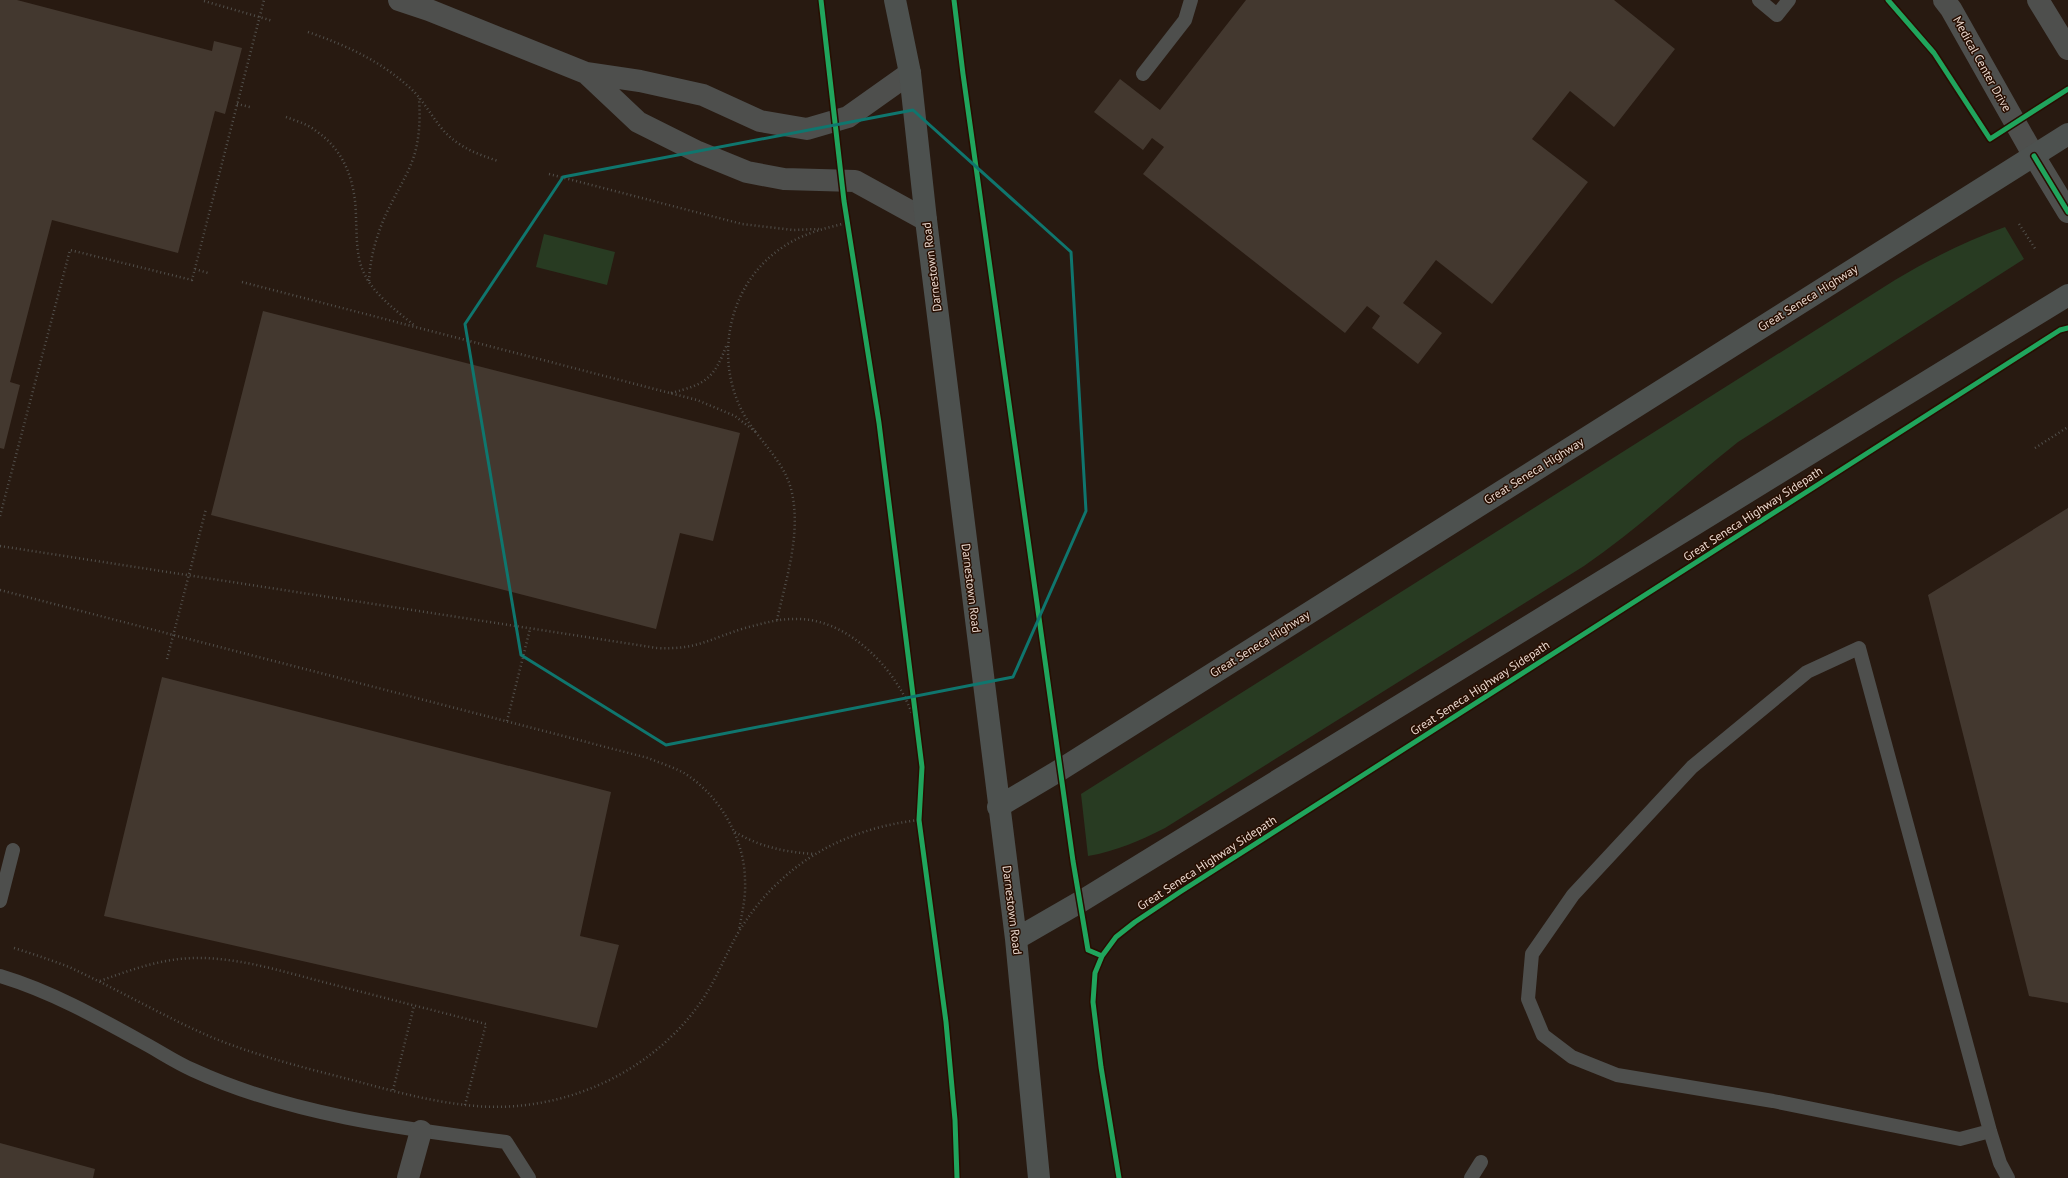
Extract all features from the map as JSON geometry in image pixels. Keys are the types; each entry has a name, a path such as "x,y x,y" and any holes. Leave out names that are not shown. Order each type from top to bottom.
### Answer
{"main road":[{"name":"Darnestown Road","path":"896,0 910,73 926,220 998,807 1016,939 1039,1178"},
{"name":"Great Seneca Highway","path":"998,807 1060,770 2068,134"},
{"path":"1016,939 1134,869 2068,295"}],"street":[{"path":"399,0 429,10 586,73 640,81 703,95 760,120 807,129 848,117 910,73"},
{"name":"Medical Center Drive","path":"1944,0 1951,9 2034,156 2068,212"},
{"path":"2038,0 2068,49"},
{"path":"586,73 638,122 698,152 747,172 784,179 854,181 926,220"},
{"path":"408,1178 420,1131"}],"lane":[{"path":"1143,74 1185,20 1191,0"},
{"path":"1759,0 1777,14 1789,0"},
{"path":"1990,1131 1960,1139 1773,1102 1617,1075 1572,1057 1543,1035 1528,999 1532,954 1573,895 1692,767 1807,672 1859,648 1910,831 1990,1131 2000,1163 2008,1178"},
{"path":"0,901 13,850"},
{"path":"0,976 18,982 96,1016 192,1069 239,1089 279,1101 420,1131 506,1142 529,1178"},
{"path":"1472,1178 1481,1162"}],"path":[{"path":"0,516 70,250 192,280 264,0"},
{"path":"204,1 273,21"},
{"path":"308,32 343,44 377,62 410,87 452,139 478,155 498,161"},
{"path":"369,282 370,264 377,238 389,207 408,172 417,144 420,114 418,97"},
{"path":"237,104 250,107"},
{"path":"286,117 315,129 342,158 349,172 356,203 359,258 369,282 392,306 416,327"},
{"path":"548,174 742,224 793,230 822,229 847,224"},
{"path":"842,181 848,231"},
{"path":"2019,224 2036,250"},
{"path":"670,393 692,388 704,382 720,364 728,341 740,295 752,276 780,248 822,229"},
{"path":"195,269 208,273"},
{"path":"242,282 670,393 717,408 735,416 757,433"},
{"path":"728,341 729,368 742,410 784,470 792,491 796,517 794,540 777,620"},
{"path":"2035,448 2068,427"},
{"path":"167,659 206,509"},
{"path":"0,546 673,649 706,644 743,629 777,620 809,620 826,625 859,641 887,670 899,687 914,717"},
{"path":"0,590 648,758 684,773 700,784 712,797 723,812 734,832 742,857 745,880 744,902 739,932"},
{"path":"507,721 530,628"},
{"path":"911,693 915,724"},
{"path":"920,812 920,828"},
{"path":"14,948 67,966 184,1025 246,1051 288,1064 392,1090 465,1105 492,1107 546,1102 575,1095 603,1084 632,1068 655,1051 694,1011 710,987 739,932 777,883 795,867 838,841 858,833 880,826 919,820"},
{"path":"734,832 748,840 774,849 793,853 815,854"},
{"path":"99,982 128,970 169,960 193,958 220,959 276,970 486,1024 465,1105"},
{"path":"392,1090 414,1006"}],"highlighted area":[{"path":"913,110 1071,252 1086,511 1013,677 666,745 521,655 465,324 563,177"}],"green space":[{"path":"2005,227 2024,259 1738,442 1624,537 1584,566 1165,828 1128,845 1088,856 1081,794 1895,280 1948,251"},
{"path":"544,234 615,252 607,285 536,267"}],"building":[{"path":"0,0 17,0 212,51 214,41 242,48 225,114 215,111 178,253 52,220 10,382 20,385 4,449 0,448"},
{"path":"1246,0 1614,0 1675,49 1614,127 1570,91 1532,139 1588,182 1492,304 1436,260 1403,303 1442,333 1418,364 1372,328 1380,316 1367,306 1345,333 1143,174 1164,147 1152,138 1143,150 1094,112 1120,79 1160,110"},
{"path":"263,311 740,433 713,541 680,533 656,629 211,515"},
{"path":"2068,508 2068,1003 2029,996 1928,595"},
{"path":"162,677 611,792 580,936 619,945 597,1028 104,916"},
{"path":"0,1143 95,1169 93,1178 0,1178"}],"cycle path":[{"path":"821,0 844,201 879,423 922,767 919,820 946,1022 955,1120 957,1178"},
{"path":"954,0 963,74 1073,861 1088,950 1102,956"},
{"path":"1888,0 1934,53 1990,139 2068,89"},
{"path":"2034,156 2068,212"},
{"name":"Great Seneca Highway Sidepath","path":"1119,1178 1101,1067 1093,1002 1095,973 1102,956 1116,937 1135,922 1180,892 2060,330 2068,328"}]}
